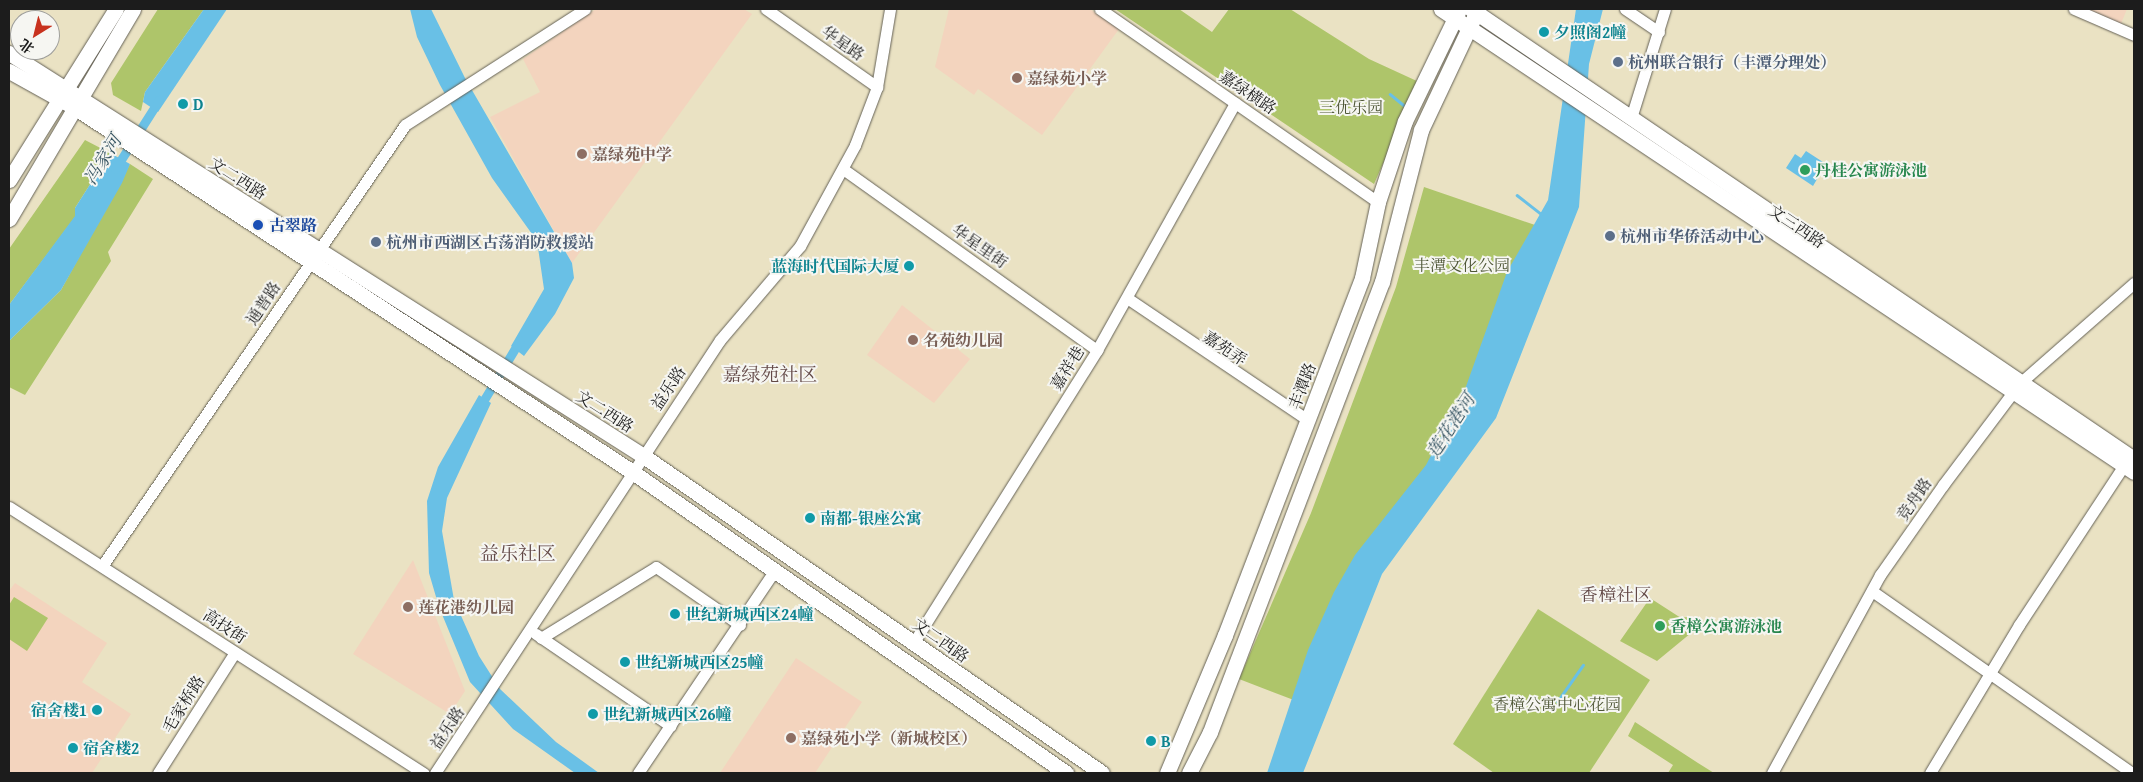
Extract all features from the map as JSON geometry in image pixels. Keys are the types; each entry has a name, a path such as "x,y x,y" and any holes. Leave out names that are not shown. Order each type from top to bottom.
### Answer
{"main road":[{"path":"9,219 64,132 70,98 116,9"},
{"path":"9,180 133,9"},
{"name":"文三西路","path":"1441,9 1457,14 1471,30 1557,78 1598,105 2131,466"},
{"path":"1189,773 1210,732 1382,282 1421,130 1430,108 1471,30 1475,10"},
{"name":"文三西路","path":"1475,10 1557,78"},
{"name":"丰潭路","path":"1167,773 1308,420 1362,278 1378,202 1405,121 1457,14"},
{"path":"9,53 70,98"},
{"path":"9,70 70,98"},
{"name":"文二西路","path":"70,98 315,256 468,364 631,471 1066,773"},
{"name":"文三西路","path":"1598,105 1631,118 2016,388"},
{"name":"文二西路","path":"315,256 478,351 642,455 1102,773"}],"street":[{"name":"通普路","path":"102,566 405,125 474,84 585,9"},
{"name":"华星路","path":"766,9 877,87"},
{"name":"益乐路","path":"435,773 503,672 631,471 720,340 800,246 843,169 877,87 890,9"},
{"name":"嘉绿横路","path":"1100,9 1378,202"},
{"path":"1624,9 1659,32"},
{"path":"1631,118 1665,9"},
{"path":"2074,9 2129,33"},
{"name":"嘉祥巷","path":"914,642 1097,350 1236,103"},
{"name":"华星里街","path":"843,169 1097,350"},
{"name":"竞舟路","path":"1772,773 1872,591 2016,388 2134,284"},
{"name":"嘉苑弄","path":"1127,298 1308,420"},
{"path":"1930,773 1989,675 2131,466"},
{"name":"高技街","path":"9,507 424,773"},
{"path":"541,638 656,567 740,625"},
{"path":"638,773 740,625 775,570"},
{"path":"1872,591 1989,675 2132,773 2134,768"},
{"path":"529,630 671,726"},
{"name":"毛家桥路","path":"158,773 235,652"}],"shaded area":[{"name":"嘉绿苑中学","path":"596,9 744,9 752,14 572,263 490,117 540,92 523,59"},
{"name":"嘉绿苑小学","path":"949,9 1090,9 1119,29 1042,135 978,89 974,95 935,67"},
{"path":"2069,9 2127,9 2118,31"},
{"name":"名苑幼儿园","path":"902,305 970,359 934,403 867,355"},
{"name":"莲花港幼儿园","path":"413,560 465,691 450,714 353,654"},
{"path":"15,583 107,643 82,682 131,714 92,773 9,773 9,591"},
{"name":"嘉绿苑小学（新城校区）","path":"796,658 862,702 815,773 720,773"}],"green space":[{"path":"158,9 204,9 145,92 141,111 113,95 111,83"},
{"name":"三优乐园","path":"1115,9 1179,9 1212,32 1229,9 1290,9 1369,59 1419,82 1374,184"},
{"path":"85,140 110,153 75,208 76,216 9,305 9,249"},
{"path":"130,164 153,179 108,252 111,261 25,395 9,387 9,341 61,290"},
{"name":"丰潭文化公园","path":"1424,187 1538,226 1467,408 1299,702 1239,679 1311,513 1396,287"},
{"path":"14,597 48,618 27,651 9,639 9,605"},
{"name":"香樟公寓游泳池","path":"1650,598 1681,618 1687,617 1691,633 1657,661 1620,641"},
{"name":"香樟公寓中心花园","path":"1538,609 1650,680 1589,773 1494,773 1453,744"},
{"path":"1635,722 1714,773 1668,773 1673,765 1628,736"}],"water":[{"path":"204,9 227,9 158,112 143,102 145,92"},
{"path":"410,9 431,9 465,78 572,263 574,278 555,314 524,356 511,346 544,289 537,241 492,178 440,85 417,37"},
{"name":"莲花港河","path":"1576,9 1603,9 1589,64 1579,207 1496,418 1382,574 1303,773 1267,773 1308,650 1334,592 1355,555 1426,465 1464,392 1507,272 1548,200"},
{"name":"丹桂公寓游泳池","path":"1806,151 1826,164 1813,186 1786,168 1795,154 1801,158"},
{"path":"110,153 130,164 122,183 61,290 9,341 9,305 75,216 75,208"},
{"path":"479,395 491,403 447,498 442,531 454,600 479,656 500,689 556,742 599,773 575,773 513,729 470,682 439,607 429,573 427,501 438,467"}],"waterway":[{"path":"1390,94 1405,106"},
{"name":"冯家河","path":"115,169 159,100"},
{"path":"1517,195 1541,214"},
{"path":"479,408 520,340"},
{"path":"1557,702 1583,665"}],"place":[{"name":"夕照阁2幢","path":"1544,32"},
{"name":"杭州联合银行（丰潭分理处）","path":"1618,62"},
{"name":"嘉绿苑小学","path":"1017,78"},
{"name":"D","path":"183,104"},
{"name":"嘉绿苑中学","path":"582,154"},
{"name":"丹桂公寓游泳池","path":"1805,170"},
{"name":"古翠路","path":"258,225"},
{"name":"杭州市华侨活动中心","path":"1610,236"},
{"name":"杭州市西湖区古荡消防救援站","path":"376,242"},
{"name":"蓝海时代国际大厦","path":"909,266"},
{"name":"名苑幼儿园","path":"913,340"},
{"name":"南都-银座公寓","path":"810,518"},
{"name":"莲花港幼儿园","path":"408,607"},
{"name":"世纪新城西区24幢","path":"675,614"},
{"name":"香樟公寓游泳池","path":"1660,626"},
{"name":"世纪新城西区25幢","path":"625,662"},
{"name":"宿舍楼1","path":"97,710"},
{"name":"世纪新城西区26幢","path":"593,714"},
{"name":"嘉绿苑小学（新城校区）","path":"791,738"},
{"name":"B","path":"1151,741"},
{"name":"宿舍楼2","path":"73,748"}],"district":[{"name":"嘉绿苑社区","path":"770,375"},
{"name":"益乐社区","path":"518,554"},
{"name":"香樟社区","path":"1616,595"}]}
